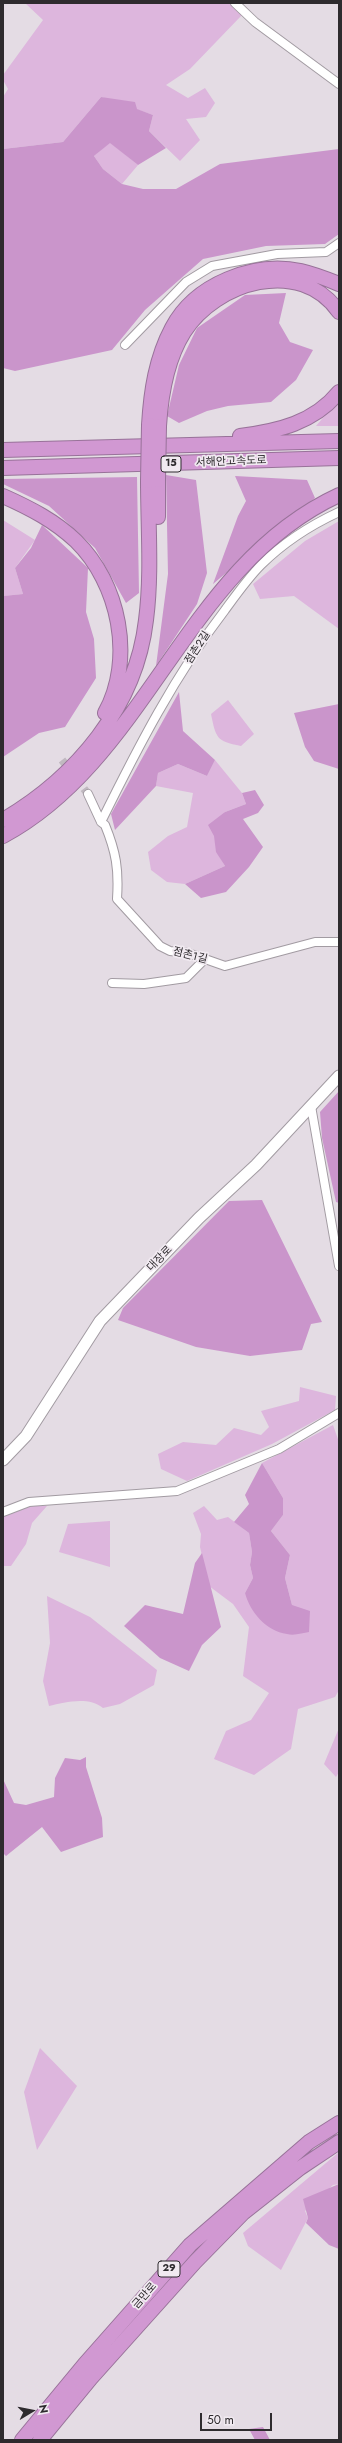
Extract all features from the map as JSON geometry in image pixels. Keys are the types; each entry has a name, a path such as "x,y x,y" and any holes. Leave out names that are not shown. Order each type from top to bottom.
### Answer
{"highway":[{"path":"3,820 21,810 64,775 87,752 107,726 133,674 146,621 153,480 155,375 165,343 173,326 186,310 209,289 243,274 280,269 300,271 339,284"},
{"path":"154,425 177,346 193,320 223,295 252,283 273,280 287,281 313,289 327,298 339,312"},
{"path":"163,446 247,435 293,425 320,412 339,392"},
{"name":"서해안고속도로","path":"3,450 339,440"},
{"name":"서해안고속도로","path":"3,468 339,458"},
{"path":"107,746 138,682 151,640 157,586 153,480"},
{"path":"3,836 49,807 90,767 234,574 285,528 308,511 339,495"},
{"path":"3,496 55,523 76,541 93,561 107,586 115,610 120,634 120,655 113,695 82,751 64,775"},
{"name":"금만로","path":"22,2440 84,2365 190,2245 309,2142 339,2123"},
{"name":"금만로","path":"40,2440 91,2378 195,2262 243,2214 300,2168 339,2142"}],"street":[{"path":"235,3 255,22 339,84"},
{"path":"126,345 186,282 212,266 277,254 326,252 339,243"},
{"name":"점촌2길","path":"100,822 172,689 205,636 234,598 262,565 300,534 339,512"},
{"name":"점촌1길","path":"88,794 100,822 105,824 115,852 119,876 117,898 160,946 170,951 188,953 225,966 315,942 339,942"},
{"path":"112,983 144,984 186,978 205,959"},
{"name":"대장로","path":"3,1460 26,1436 100,1321 199,1218 256,1165 339,1076"},
{"path":"311,1106 339,1266"},
{"path":"3,1512 29,1502 177,1491 279,1449 339,1413"}],"shaded area":[{"path":"25,3 229,3 242,15 190,69 166,85 188,98 205,88 215,103 206,117 186,119 200,140 180,161 149,131 153,115 101,97 63,142 3,149 3,97 8,89 3,80 3,75 43,20"},
{"path":"101,97 135,102 137,109 153,115 149,131 166,148 138,165 110,143 94,156 103,169 122,184 143,189 176,189 220,164 339,149 339,234 325,244 266,246 203,259 145,310 112,350 15,371 3,368 3,149 63,142"},
{"path":"110,142 138,165 122,184 103,169 94,156"},
{"path":"286,293 279,323 290,342 313,350 296,380 271,402 228,406 207,411 179,423 167,416 179,365 197,328 245,295"},
{"path":"339,399 339,426 316,426"},
{"path":"166,475 196,480 207,573 197,604 156,666 168,574"},
{"path":"235,476 307,480 315,498 213,584 238,516 246,501"},
{"path":"137,477 139,593 126,603 95,548 49,506 3,484 3,479"},
{"path":"3,520 35,540 15,568 23,594 3,596"},
{"path":"339,521 339,629 294,596 260,599 253,584 305,541"},
{"path":"42,525 88,568 86,612 94,639 96,678 65,727 39,733 3,757 3,596 23,594 15,568 31,548"},
{"path":"179,692 183,731 215,760 207,776 178,764 158,773 156,786 115,830 111,814"},
{"path":"228,700 254,734 241,746 222,740 218,737 214,728 211,714"},
{"path":"339,704 339,769 314,761 305,747 294,713"},
{"path":"215,760 242,793 246,804 225,812 218,827 216,834 216,845 225,866 185,884 167,882 151,870 148,852 168,836 187,827 193,793 156,786 158,773 178,764 207,776"},
{"path":"255,790 264,805 258,813 243,819 263,847 249,867 226,892 201,898 185,884 225,866 216,852 214,836 208,825 225,812 246,804 242,793"},
{"path":"339,1091 339,1203 336,1202 322,1138 320,1112"},
{"path":"262,1200 322,1322 311,1324 302,1350 250,1356 196,1347 118,1320 123,1308 229,1201"},
{"path":"300,1387 336,1396 335,1410 272,1444 187,1481 161,1469 158,1454 183,1442 216,1445 234,1428 261,1435 269,1427 261,1411 299,1401"},
{"path":"333,1425 339,1442 339,1690 335,1697 298,1709 291,1749 254,1775 214,1759 226,1731 251,1720 269,1693 243,1676 249,1627 233,1604 209,1586 200,1547 201,1534 193,1513 204,1506 217,1520 228,1517 249,1533 252,1552 250,1565 253,1578 245,1593 292,1605 285,1578 290,1555 271,1531 283,1515 283,1498 262,1463"},
{"path":"262,1463 283,1498 283,1515 271,1531 290,1555 285,1578 292,1605 310,1611 309,1632 290,1635 272,1629 255,1614 247,1600 245,1593 253,1578 250,1565 252,1552 249,1533 234,1522 249,1504 245,1495"},
{"path":"3,1506 47,1506 32,1523 26,1544 11,1566 3,1566"},
{"path":"110,1521 110,1567 59,1552 68,1524"},
{"path":"202,1553 221,1627 202,1645 189,1671 160,1658 124,1626 145,1605 183,1614 195,1563"},
{"path":"47,1596 90,1617 157,1670 154,1685 120,1704 103,1708 97,1704 84,1701 49,1706 43,1681 50,1643"},
{"path":"339,1728 339,1772 336,1777 324,1764"},
{"path":"86,1757 86,1767 102,1818 103,1837 61,1852 42,1827 6,1856 3,1853 3,1779 14,1803 26,1805 54,1797 55,1778 65,1758 80,1760"},
{"path":"40,2048 77,2086 37,2150 24,2092"},
{"path":"339,2152 339,2184 333,2185 305,2211 308,2218 281,2270 248,2246 243,2233"},
{"path":"339,2184 339,2249 329,2245 306,2223 308,2218 303,2199"},
{"path":"263,2427 270,2440 255,2440 249,2429"}],"tunnel":[{"path":"62,760 88,794"}]}
